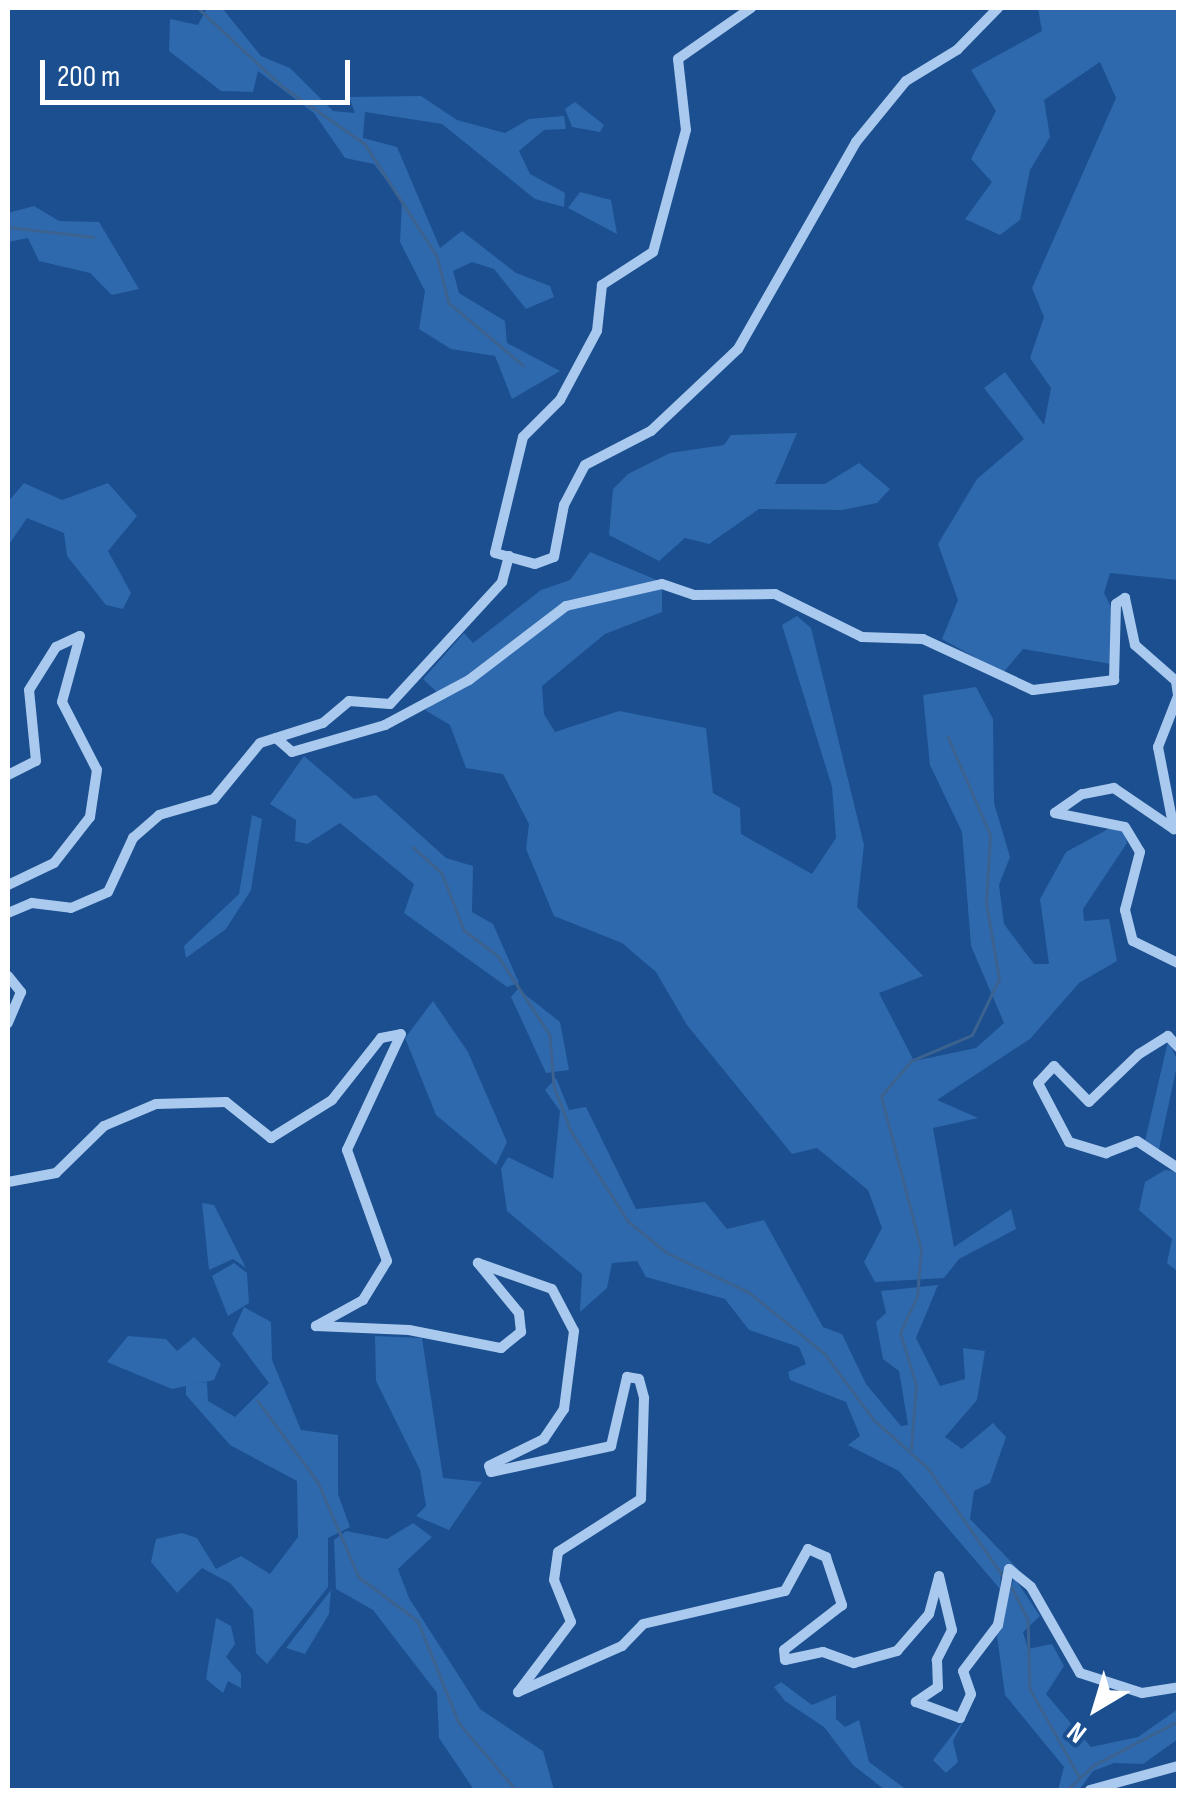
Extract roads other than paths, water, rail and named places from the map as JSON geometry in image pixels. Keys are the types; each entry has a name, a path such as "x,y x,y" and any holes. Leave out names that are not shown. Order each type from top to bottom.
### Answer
{"street":[{"path":"751,8 678,58 686,130 653,252 608,276 596,331 560,400 523,437 519,480 492,545 509,556 535,564 554,557 564,505 585,465 651,431 738,349 856,142 906,81 957,50 998,8"},
{"path":"8,914 32,903 70,908 108,892 145,826 174,809 204,807 260,743 322,723 349,701 390,704 502,582 509,556"},
{"path":"276,738 292,752 386,725 484,670 566,606 662,584 694,595 775,594 862,637 923,639 1034,690 1114,680 1116,604 1125,598 1134,644 1176,681 1178,696 1158,747 1174,829 1114,788 1082,794 1055,813 1125,827 1140,852 1125,910 1133,941 1178,964"},
{"path":"8,775 36,761 29,690 56,647 80,636 62,702 97,770 90,817 54,862 8,885"},
{"path":"8,976 22,992 8,1023"},
{"path":"8,1182 56,1173 104,1126 156,1104 226,1102 272,1138 332,1100 381,1038 401,1034 347,1150 387,1261 362,1300 316,1326 410,1330 463,1348 502,1348 521,1332 520,1313 478,1263 552,1289 574,1330 564,1410 544,1439 489,1466 492,1472 610,1446 627,1377 640,1379 644,1398 641,1499 558,1552 554,1580 571,1622 518,1692 622,1646 643,1624 784,1590 808,1549 826,1557 842,1606 784,1650 785,1660 823,1652 854,1662 897,1651 929,1614 940,1576 952,1630 937,1660 938,1687 916,1702 960,1718 971,1694 963,1671 998,1626 1009,1570 1031,1587 1080,1672 1142,1693 1178,1687"},
{"path":"1178,1047 1168,1036 1139,1054 1089,1102 1054,1066 1038,1082 1068,1142 1106,1152 1137,1141 1178,1168"},
{"path":"1090,1790 1178,1766"}],"waterway":[{"path":"198,8 282,86 365,144 437,256 449,303 523,365"},
{"path":"8,227 93,237"},
{"path":"911,1449 916,1385 900,1333 917,1296 921,1250 881,1096 911,1061 972,1035 999,979 986,903 990,835 948,738"},
{"path":"413,847 442,873 464,930 498,956 550,1035 554,1086 571,1131 628,1221 666,1252 750,1293 825,1354 874,1420 928,1468 1003,1576"},
{"path":"258,1401 318,1482 359,1577 418,1621 459,1723 516,1790"},
{"path":"1011,1586 1028,1619 1030,1689 1079,1776"},
{"path":"1067,1790 1094,1765 1178,1721"}]}
